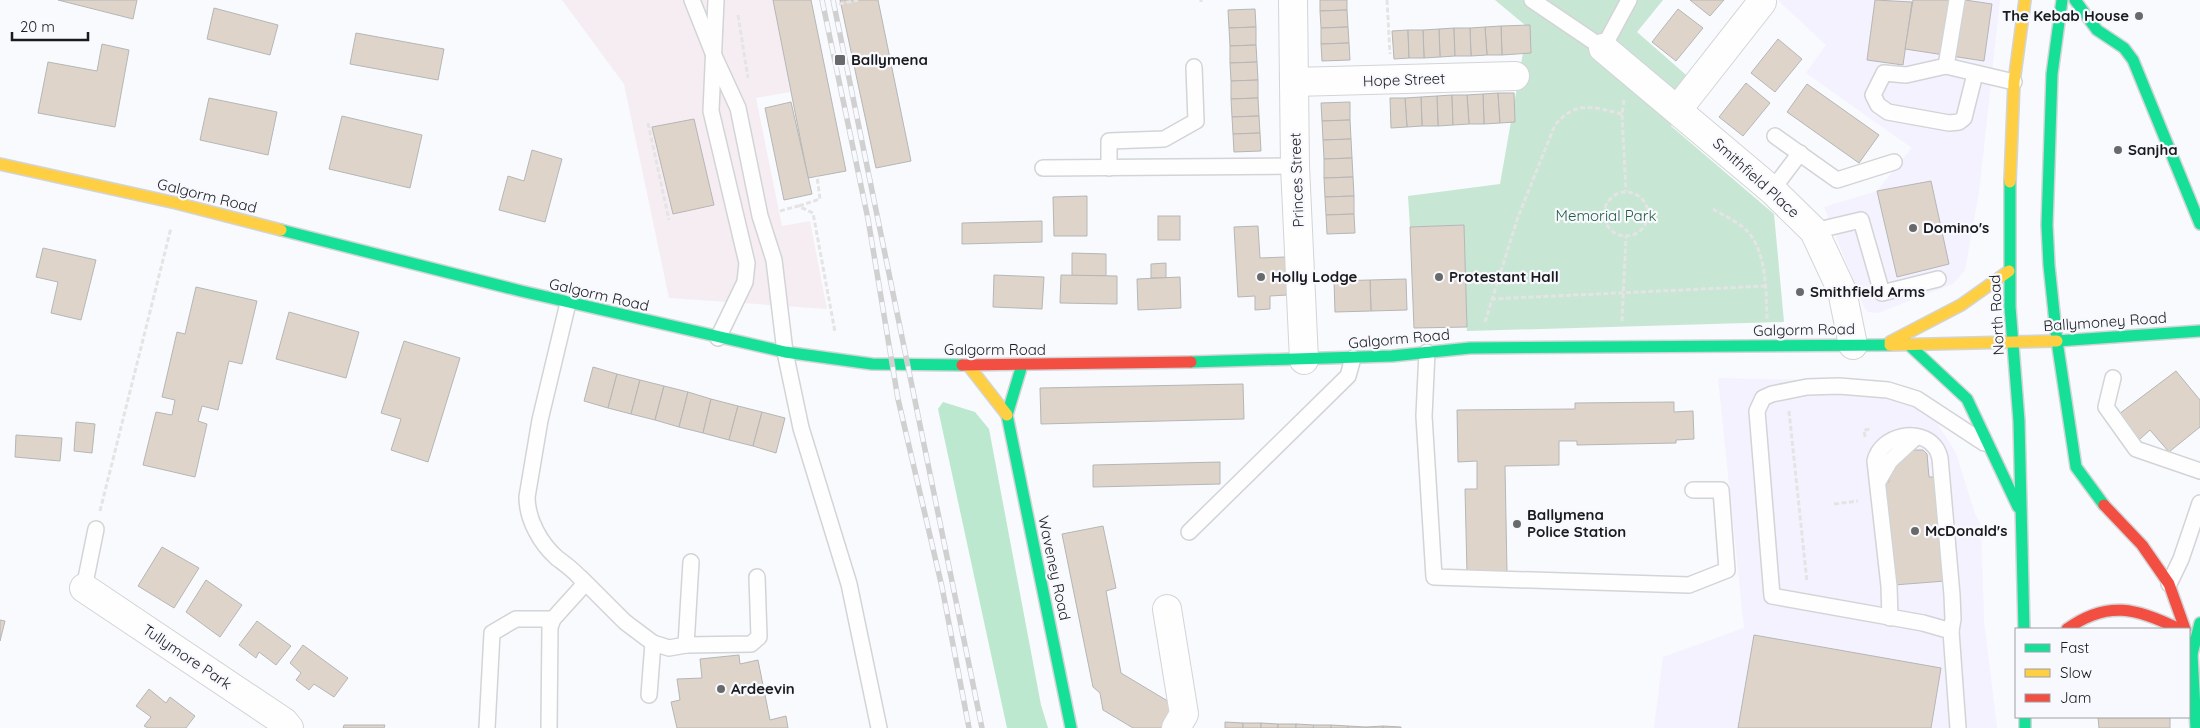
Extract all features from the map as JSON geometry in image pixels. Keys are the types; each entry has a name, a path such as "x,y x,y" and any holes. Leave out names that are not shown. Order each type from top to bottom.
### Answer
{"main road":[{"name":"North Road","path":"2024,628 2019,421 2009,271 2010,144 2014,82 2025,0"},
{"path":"2062,0 2052,74 2047,225 2057,341 2076,467 2100,501 2142,545 2169,584 2185,628"},
{"path":"2075,0 2101,34 2124,48 2136,65 2200,224"},
{"name":"Galgorm Road","path":"0,164 176,203 568,303 718,338 785,352 872,364 1022,365 1304,360 1353,358 1470,348 2013,344"},
{"path":"1886,344 1960,305 2009,271"},
{"name":"Ballymoney Road","path":"2013,344 2197,332"},
{"path":"1908,344 1968,399 2022,517"},
{"name":"Waveney Road","path":"968,365 1007,415 1071,728"},
{"name":"Waveney Road","path":"1007,415 1022,365"},
{"path":"2068,628 2099,610 2122,608 2156,617 2177,628"},
{"path":"2192,654 2200,623"},
{"path":"2190,646 2196,728"}],"street":[{"name":"Princes Street","path":"1293,0 1295,166 1304,360"},
{"path":"1678,109 1762,2"},
{"name":"Smithfield Place","path":"1603,48 1678,109 1772,190 1814,231 1842,291 1854,344"},
{"name":"Hope Street","path":"1294,82 1515,76"},
{"name":"Tullymore Park","path":"84,588 284,722 289,728"},
{"path":"1167,608 1184,714 1176,728"}],"lane":[{"path":"692,0 715,58 738,108 760,216 774,260 785,352 801,428 849,584 879,728"},
{"path":"716,0 715,58 711,112 747,264 745,282 718,338"},
{"path":"1532,0 1603,48 1629,0"},
{"path":"1946,66 1957,0"},
{"path":"1109,168 1109,141 1164,139 1196,121 1194,66"},
{"path":"1974,74 1964,118 1959,122 1948,123 1888,112 1878,106 1873,95 1884,73 1906,75 1946,66 2014,82"},
{"path":"1775,136 1837,180 1894,162"},
{"path":"1772,190 1800,153"},
{"path":"1043,168 1295,166"},
{"path":"1814,231 1861,220 1882,293 1938,279"},
{"path":"568,303 532,462 527,509 530,522 554,556 581,578 625,622 653,643 668,648 686,645 751,644 760,637 757,577"},
{"path":"1427,352 1424,416 1434,578 1689,585 1727,570 1721,490 1693,490"},
{"path":"1189,532 1348,376 1353,358"},
{"path":"2113,378 2106,407 2136,449 2200,471"},
{"path":"1950,631 1923,623 1772,596 1757,411 1763,398 1786,391 1839,386 1888,390 1917,399 1991,448"},
{"path":"1890,618 1889,586 1879,480 1875,461 1882,445 1890,439 1916,437 1928,441 1936,448 1940,458 1952,595 1953,619 1950,631 1958,728"},
{"path":"2169,584 2181,559 2200,504"},
{"path":"84,588 96,529"},
{"path":"686,645 691,562"},
{"path":"549,728 550,627 553,620 581,588 583,582 581,578"},
{"path":"487,728 492,633 516,619 553,620"},
{"path":"648,695 653,643"}],"path":[{"path":"839,4 858,0"},
{"path":"1387,0 1391,80"},
{"path":"736,9 748,79 738,108"},
{"path":"1626,191 1622,114 1631,70"},
{"path":"1484,326 1518,217 1555,125 1565,113 1578,107 1591,107 1622,114"},
{"path":"648,124 669,220"},
{"path":"760,216 820,199 817,176"},
{"path":"1626,191 1634,193 1645,203 1648,218 1640,231 1626,237 1613,232 1604,221 1603,214 1607,201 1612,196 1626,191"},
{"path":"96,529 176,203"},
{"path":"798,206 813,213 832,313 838,360"},
{"path":"1713,209 1748,231 1758,249 1766,286 1767,322"},
{"path":"1621,324 1626,237"},
{"path":"1491,299 1766,286"},
{"path":"1786,391 1809,603"},
{"path":"1834,504 1860,501"}],"shaded area":[{"path":"562,0 774,0 790,92 756,98 782,226 810,221 827,309 669,298 624,84"},
{"path":"1778,0 2000,0 1979,192 1965,270 1953,284 1878,313 1868,312 1864,307 1824,207 1877,191 1912,148 1806,73 1826,45"},
{"path":"1718,378 1872,381 1922,399 1956,453 1975,514 1981,525 1984,621 1997,728 1654,728 1663,657 1744,628"}],"green space":[{"name":"Memorial Park","path":"1495,0 1663,0 1637,32 1701,88 1671,126 1774,214 1784,322 1467,331 1464,225 1410,227 1408,196 1500,184 1523,53 1531,53 1530,25 1525,25"},
{"path":"943,402 975,412 989,429 1041,705 1048,728 1007,728 938,409"}],"building":[{"path":"58,0 137,0 133,19"},
{"path":"773,0 811,0 846,171 808,178"},
{"path":"840,0 878,0 911,161 876,168"},
{"path":"1320,0 1347,0 1347,10 1320,11"},
{"path":"1690,0 1724,0 1710,16"},
{"path":"1875,0 1912,2 1903,65 1867,60"},
{"path":"1913,0 1965,0 1992,4 1984,61 1905,49"},
{"path":"214,8 278,25 270,55 207,39"},
{"path":"1255,9 1256,27 1229,28 1228,10"},
{"path":"1678,9 1703,28 1676,61 1652,42"},
{"path":"1347,10 1348,27 1321,28 1320,11"},
{"path":"1530,25 1531,53 1502,55 1501,26"},
{"path":"1501,26 1502,55 1487,55 1485,27"},
{"path":"1256,27 1256,45 1230,46 1229,28"},
{"path":"1348,27 1349,43 1321,44 1321,28"},
{"path":"1485,27 1487,55 1471,56 1470,28"},
{"path":"1454,28 1455,56 1440,57 1439,29"},
{"path":"1454,28 1470,28 1471,56 1455,56"},
{"path":"1439,29 1440,57 1424,58 1423,30"},
{"path":"1408,30 1409,58 1394,59 1392,31"},
{"path":"1408,30 1423,30 1424,58 1409,58"},
{"path":"356,33 444,49 438,80 350,64"},
{"path":"1778,39 1802,59 1775,92 1751,73"},
{"path":"1349,43 1350,60 1322,61 1321,44"},
{"path":"102,44 129,50 115,127 38,113 48,62 97,71"},
{"path":"1256,45 1257,62 1230,63 1230,46"},
{"path":"1257,62 1258,80 1231,81 1230,63"},
{"path":"1258,80 1258,98 1231,99 1231,81"},
{"path":"1746,83 1770,103 1743,136 1719,117"},
{"path":"1807,84 1879,135 1859,163 1787,112"},
{"path":"1498,93 1500,123 1484,124 1483,94"},
{"path":"1498,93 1514,93 1515,122 1500,123"},
{"path":"1483,94 1484,124 1469,124 1467,95"},
{"path":"1452,95 1453,125 1438,126 1437,96"},
{"path":"1452,95 1467,95 1469,124 1453,125"},
{"path":"1437,96 1438,126 1422,126 1421,97"},
{"path":"1421,97 1422,126 1407,127 1405,98"},
{"path":"209,98 277,112 268,155 200,140"},
{"path":"1258,98 1259,116 1232,117 1231,99"},
{"path":"1390,98 1405,98 1407,127 1391,128"},
{"path":"791,102 812,194 784,200 765,108"},
{"path":"1350,102 1350,120 1322,121 1321,103"},
{"path":"342,116 422,135 410,188 329,169"},
{"path":"1259,116 1260,133 1233,134 1232,117"},
{"path":"694,119 714,205 673,214 652,127"},
{"path":"1350,120 1351,139 1323,140 1322,121"},
{"path":"1260,133 1261,151 1234,152 1233,134"},
{"path":"1351,139 1352,158 1324,159 1323,140"},
{"path":"532,150 562,159 545,222 499,210 508,176 524,181"},
{"path":"1352,158 1353,177 1324,178 1324,159"},
{"path":"1353,177 1354,196 1325,197 1324,178"},
{"name":"Domino's","path":"1931,181 1949,264 1897,277 1877,191"},
{"path":"1087,196 1087,236 1054,236 1053,197"},
{"path":"1354,196 1354,214 1326,215 1325,197"},
{"path":"1354,214 1355,233 1327,234 1326,215"},
{"path":"1158,216 1180,216 1180,240 1158,240"},
{"path":"1042,221 1042,242 962,244 962,223"},
{"name":"Protestant Hall","path":"1464,225 1467,327 1414,328 1410,227"},
{"name":"Holly Lodge","path":"1258,226 1260,258 1285,257 1287,295 1270,296 1270,309 1255,310 1255,296 1238,297 1234,227"},
{"path":"43,248 96,260 81,320 51,313 58,282 36,277"},
{"path":"1072,253 1106,254 1106,276 1072,276"},
{"path":"1166,263 1166,278 1151,278 1151,264"},
{"path":"994,275 1044,277 1042,309 993,307"},
{"path":"1061,275 1117,276 1117,304 1060,303"},
{"path":"1180,277 1181,308 1138,310 1137,279"},
{"path":"1406,279 1407,310 1371,311 1370,280"},
{"path":"1370,280 1371,311 1335,312 1334,281"},
{"path":"196,287 257,301 242,364 229,361 218,410 202,406 198,421 207,424 195,477 143,465 156,412 172,415 175,400 162,397 177,332 185,334"},
{"path":"289,312 359,332 346,378 276,359"},
{"path":"404,341 460,358 428,462 391,450 401,419 381,413"},
{"path":"593,367 617,374 608,408 584,401"},
{"path":"2176,371 2200,400 2200,427 2169,452 2150,430 2139,440 2119,414"},
{"path":"617,374 640,380 631,414 608,408"},
{"path":"640,380 664,386 655,420 631,414"},
{"path":"1243,384 1244,419 1041,424 1040,388"},
{"path":"664,386 688,392 679,427 655,420"},
{"path":"688,392 711,399 703,433 679,427"},
{"path":"711,399 738,406 729,440 703,433"},
{"path":"1674,402 1674,412 1693,411 1694,439 1676,440 1676,443 1577,445 1577,441 1559,441 1559,465 1505,466 1507,572 1467,573 1465,489 1477,489 1477,461 1458,462 1457,410 1575,409 1575,403"},
{"path":"738,406 762,412 753,446 729,440"},
{"path":"762,412 785,418 776,453 753,446"},
{"path":"76,422 95,424 92,453 74,451"},
{"path":"16,435 62,438 60,461 15,457"},
{"name":"McDonald's","path":"1911,450 1923,450 1927,454 1929,477 1936,477 1945,581 1894,585 1885,482 1889,482 1889,475"},
{"path":"1220,462 1220,484 1093,487 1093,465"},
{"path":"1103,526 1116,588 1106,591 1121,673 1176,706 1162,728 1133,728 1103,710 1100,693 1093,687 1062,534"},
{"path":"162,547 199,568 174,608 138,586"},
{"path":"206,580 242,605 220,637 186,612"},
{"path":"0,620 5,621 0,641"},
{"path":"257,621 291,646 276,665 259,652 256,658 239,645"},
{"path":"1754,635 1941,668 1931,728 1738,728"},
{"path":"303,645 348,678 334,697 314,684 309,690 296,680 301,673 290,663"},
{"name":"Ardeevin","path":"739,655 740,664 758,660 770,720 786,716 788,728 677,728 671,702 680,700 677,679 702,678 700,659"},
{"path":"149,689 166,703 170,697 195,716 186,728 148,728 144,726 151,717 136,706"},
{"path":"2098,718 2170,718 2170,728 2099,728"},
{"path":"1225,722 1243,723 1243,728 1225,728"},
{"path":"1243,723 1261,723 1261,728 1243,728"},
{"path":"1261,723 1278,724 1278,728 1261,728"},
{"path":"1278,724 1296,724 1296,728 1278,728"},
{"path":"1296,724 1314,725 1313,728 1296,728"},
{"path":"344,725 385,725 384,728 343,728"},
{"path":"1314,725 1331,725 1331,728 1313,728"},
{"path":"1331,725 1348,726 1348,728 1331,728"},
{"path":"1348,726 1366,727 1366,728 1348,728"},
{"path":"1383,726 1383,728 1366,728 1366,727"},
{"path":"1383,726 1401,727 1401,728 1383,728"}],"railway":[{"path":"822,0 868,219 898,399 942,587 969,728"},
{"path":"833,0 982,728"}],"traffic: fast":[{"path":"2062,0 2052,74 2047,225 2049,265 2057,341 2076,467 2104,505"},
{"path":"2075,0 2097,30 2124,48 2133,60 2200,224"},
{"path":"2010,182 2010,307 2019,421 2024,628"},
{"path":"281,230 521,291 785,352 872,364 962,365"},
{"path":"2057,341 2200,331"},
{"path":"1908,344 1967,399 2018,507"},
{"path":"1191,362 1392,356 1470,348 1890,345"},
{"path":"1022,365 1007,415 1071,728"},
{"path":"2192,654 2200,623"},
{"path":"2190,646 2196,728"},
{"path":"2025,718 2025,728"}],"traffic: slow":[{"path":"2010,182 2014,82 2025,0"},
{"path":"0,164 176,203 281,230"},
{"path":"1890,342 1961,305 2009,271"},
{"path":"1890,345 2057,341"},
{"path":"968,365 1007,415"}],"traffic: jam":[{"path":"962,365 1191,362"},
{"path":"2104,505 2142,545 2169,584 2185,628"},
{"path":"2069,628 2095,614 2122,610 2149,616 2177,628"}],"place":[{"name":"The Kebab House","path":"2139,16"},
{"name":"Ballymena","path":"840,60"},
{"name":"Sanjha","path":"2118,150"},
{"name":"Domino's","path":"1913,228"},
{"name":"Holly Lodge","path":"1261,277"},
{"name":"Protestant Hall","path":"1439,277"},
{"name":"Smithfield Arms","path":"1800,292"},
{"name":"Ballymena Police Station","path":"1517,524"},
{"name":"McDonald's","path":"1915,531"},
{"name":"Ardeevin","path":"721,689"}]}
